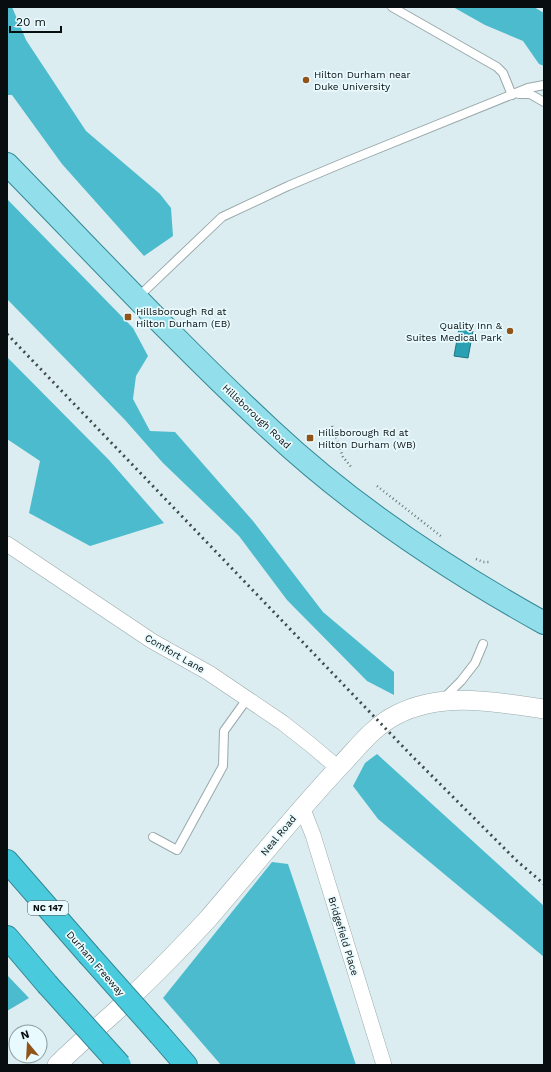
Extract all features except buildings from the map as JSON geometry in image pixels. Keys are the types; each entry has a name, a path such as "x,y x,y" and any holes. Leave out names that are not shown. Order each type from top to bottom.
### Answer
{"highway":[{"name":"Durham Freeway","path":"7,862 186,1065"},
{"path":"7,938 120,1065"}],"main road":[{"name":"Hillsborough Road","path":"7,164 137,298 271,431 331,481 380,519 446,565 499,598 544,623"}],"street":[{"name":"Comfort Lane","path":"7,544 152,641 208,673 284,723 338,768"},
{"name":"Neal Road","path":"57,1065 159,970 206,920 302,807 383,723 395,715 429,702 469,700 544,709"},
{"name":"Bridgefield Place","path":"302,807 313,835 384,1065"}],"lane":[{"path":"392,7 497,67 503,73 512,95"},
{"path":"137,298 222,217 288,186 400,139 528,88 544,85"},
{"path":"512,95 530,94 544,102"},
{"path":"441,701 461,681 475,663 483,644"},
{"path":"153,837 177,850 223,766 224,731 247,699"}],"path":[{"path":"332,426 343,457 352,468"},
{"path":"377,486 442,537"},
{"path":"473,558 483,562 491,562"}],"shaded area":[{"path":"7,7 12,7 26,40 86,131 160,194 171,208 173,236 144,256 62,164 12,95 7,95"},
{"path":"453,7 534,7 544,13 544,66 539,64 523,41 485,25"},
{"path":"7,199 133,328 148,356 136,376 133,399 150,431 175,432 253,521 323,612 394,672 394,695 367,681 287,600 239,536 163,463 125,420 7,299"},
{"path":"459,329 473,331 468,358 454,356"},
{"path":"7,357 109,460 164,523 90,546 29,513 40,461 7,439"},
{"path":"377,754 544,906 544,957 378,819 353,786 365,763"},
{"path":"272,862 288,864 356,1065 221,1065 163,998"},
{"path":"7,975 29,998 7,1011"}],"railway":[{"path":"7,334 410,754 517,861 544,884"}],"place":[{"name":"Hilton Durham near Duke University","path":"306,80"},
{"name":"Hillsborough Rd at Hilton Durham (EB)","path":"128,317"},
{"name":"Quality Inn & Suites Medical Park","path":"510,331"},
{"name":"Hillsborough Rd at Hilton Durham (WB)","path":"310,438"}]}
